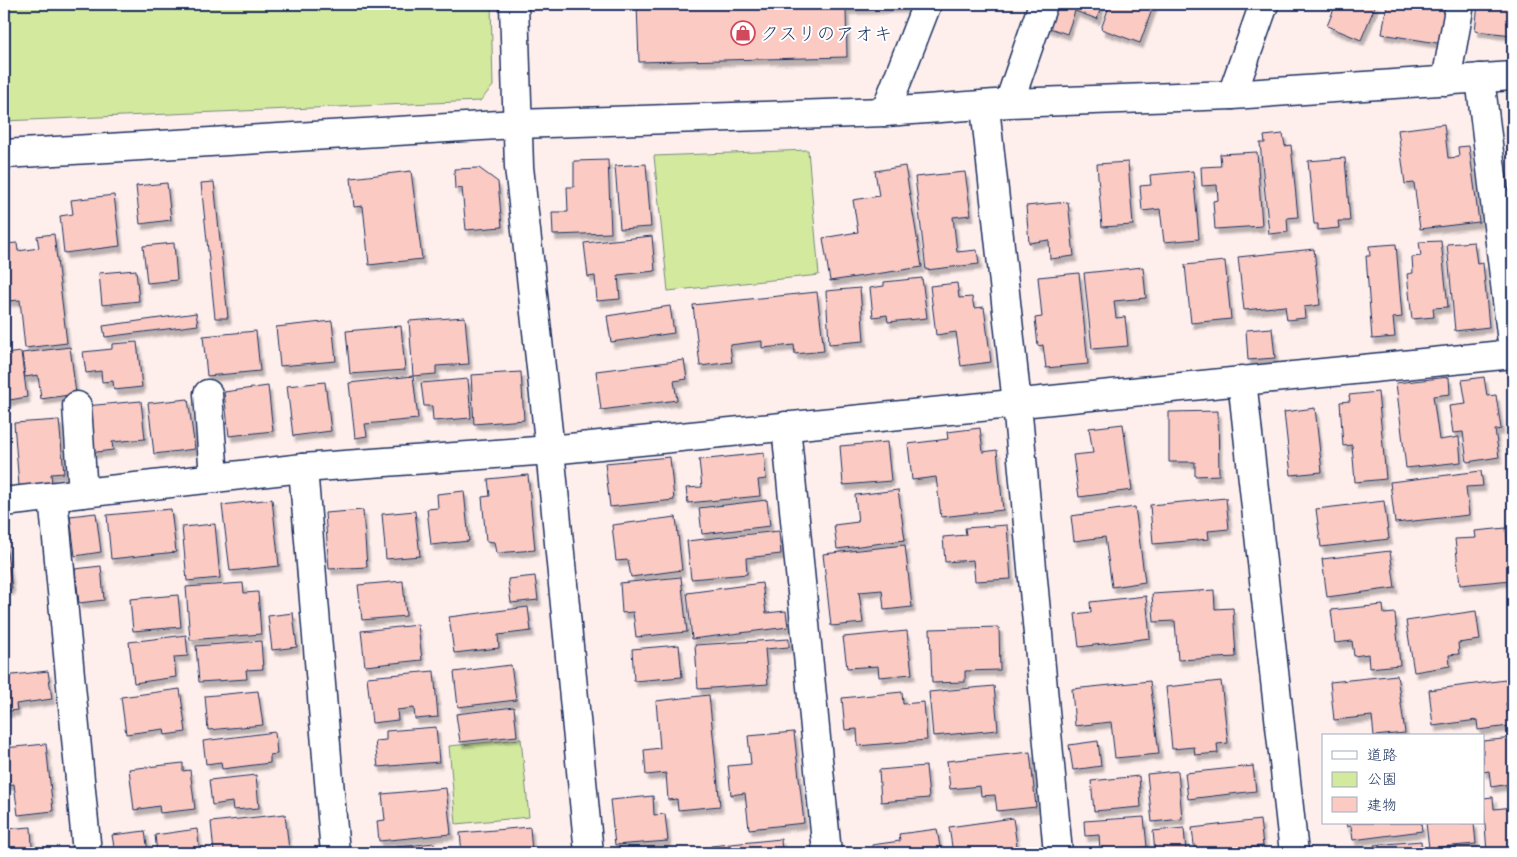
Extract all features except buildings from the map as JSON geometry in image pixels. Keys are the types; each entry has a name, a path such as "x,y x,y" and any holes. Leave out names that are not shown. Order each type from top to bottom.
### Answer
{"street":[{"path":"514,4 519,167 550,450 589,853"},
{"path":"885,112 927,4"},
{"path":"1043,4 997,105 1017,404 1058,853"},
{"path":"1232,94 1264,4"},
{"path":"1446,81 1460,4"},
{"path":"4,154 517,124 885,112 1232,94 1513,76"},
{"path":"4,502 303,468 550,450 1017,404 1513,352 1480,78"},
{"path":"1242,380 1294,853"},
{"path":"208,394 214,478"},
{"path":"77,406 83,493"},
{"path":"786,426 827,853"},
{"path":"303,468 335,853"},
{"path":"53,497 87,853"}],"green space":[{"path":"4,4 491,4 493,86 480,101 4,121"},
{"path":"808,150 819,275 668,291 654,156"},
{"path":"521,739 529,817 456,824 449,746"}],"place":[{"name":"クスリのアオキ","path":"743,33"}]}
